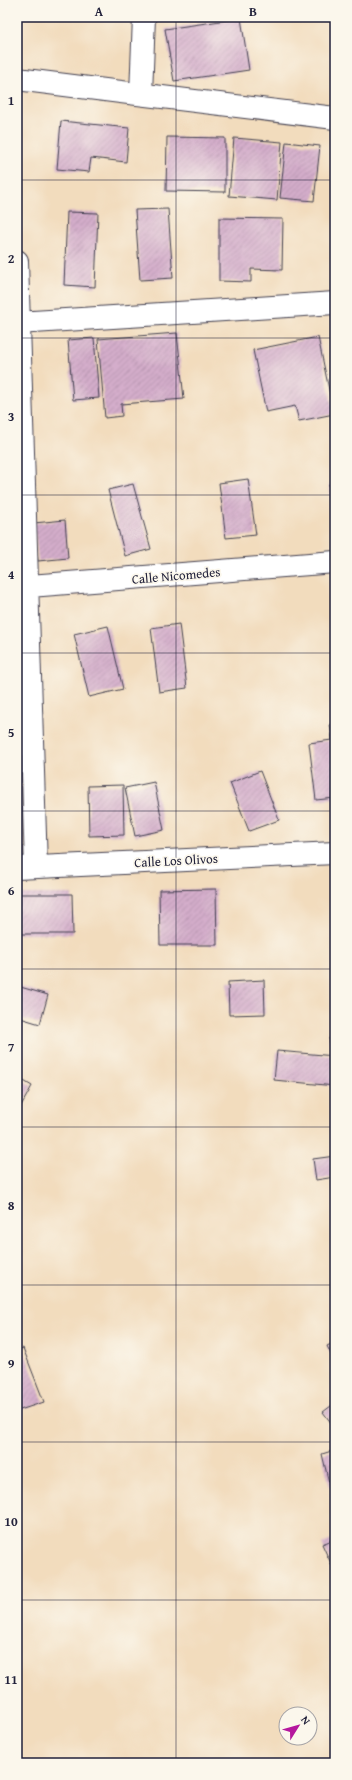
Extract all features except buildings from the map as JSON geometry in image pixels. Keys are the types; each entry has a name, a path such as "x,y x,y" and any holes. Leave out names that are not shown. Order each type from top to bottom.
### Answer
{"street":[{"path":"141,94 144,17"},
{"path":"17,79 141,94 206,104 335,118"},
{"path":"17,261 26,867"},
{"path":"18,323 335,303"},
{"name":"Calle Nicomedes","path":"22,587 335,562"},
{"name":"Calle Los Olivos","path":"26,867 335,853"}]}
